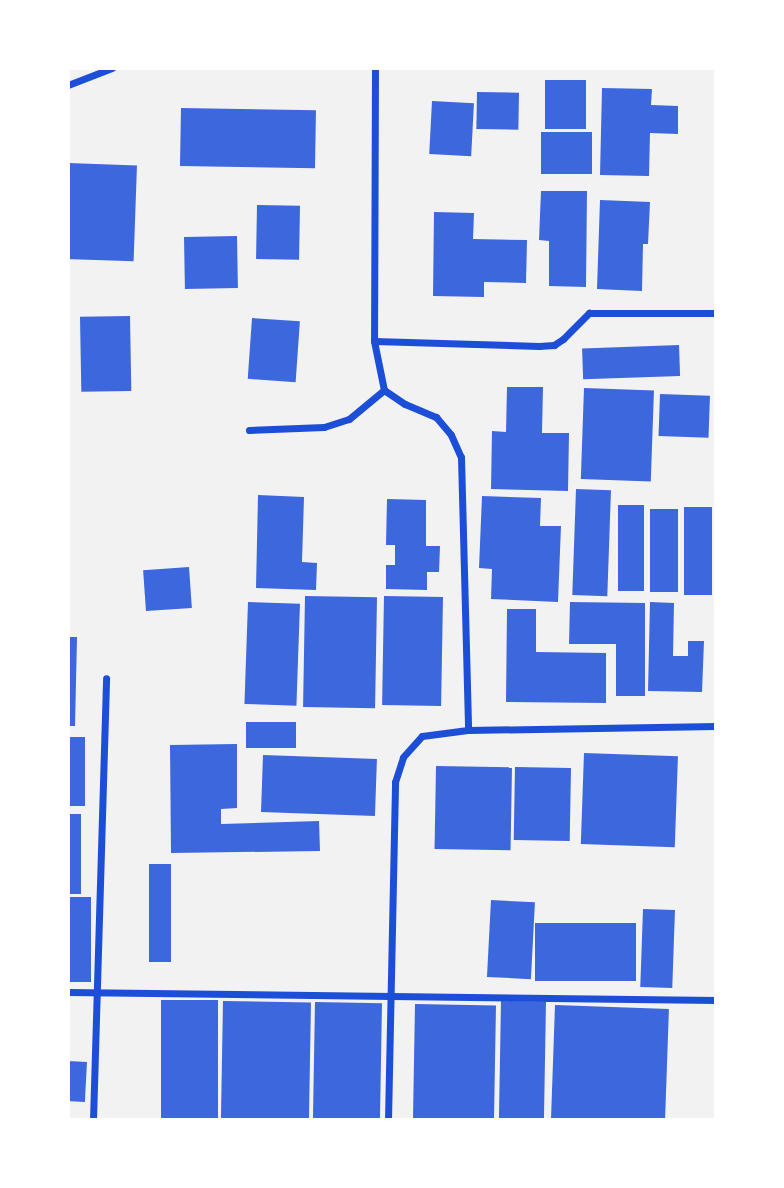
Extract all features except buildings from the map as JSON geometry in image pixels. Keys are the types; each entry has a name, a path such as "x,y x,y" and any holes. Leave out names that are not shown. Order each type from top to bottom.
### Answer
{"street":[{"path":"68,85 112,68"},
{"path":"375,68 374,341 383,390 405,404 436,417 451,435 461,457 468,730"},
{"path":"374,341 554,345 589,313 716,313"},
{"path":"249,430 324,428 349,419 383,390"},
{"path":"93,1120 106,678"},
{"path":"388,1120 395,782 403,757 422,737 468,730 716,726"},
{"path":"68,992 716,1000"}]}
